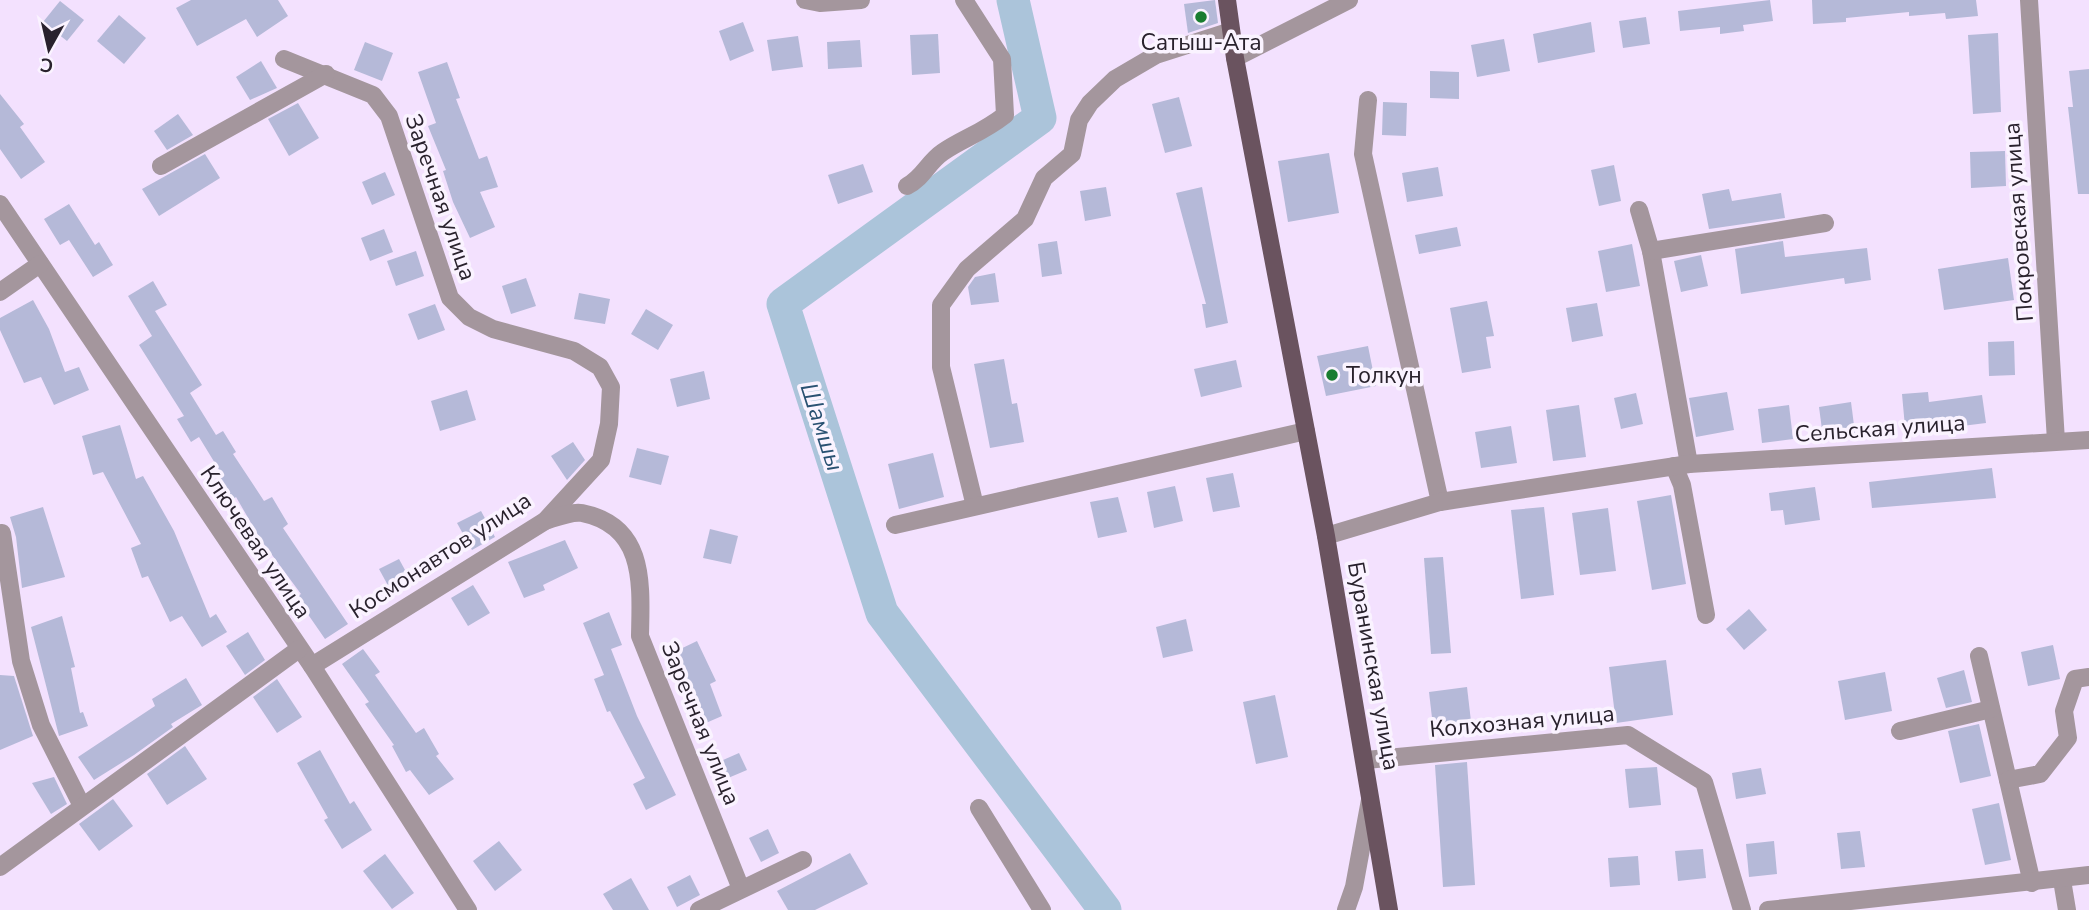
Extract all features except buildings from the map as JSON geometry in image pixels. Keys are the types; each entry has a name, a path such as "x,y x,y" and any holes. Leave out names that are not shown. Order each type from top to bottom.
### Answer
{"main road":[{"name":"Буранинская улица","path":"1227,0 1235,58 1366,760 1388,910"}],"street":[{"path":"805,0 820,3 861,0"},
{"path":"907,186 921,179 941,153 982,133 1004,115 1002,59 964,0"},
{"path":"1235,58 1349,0"},
{"name":"Покровская улица","path":"2029,0 2056,441"},
{"path":"975,506 941,366 941,305 967,269 1025,219 1044,178 1072,154 1079,120 1090,103 1115,79 1156,55 1231,31"},
{"name":"Заречная улица","path":"284,58 373,95 389,116 450,298 469,317 493,329 574,351 600,367 611,387 609,424 601,460 558,506"},
{"path":"161,166 326,74"},
{"path":"1368,100 1363,154 1440,502"},
{"name":"Ключевая улица","path":"0,204 312,666 468,910"},
{"path":"1639,210 1651,251 1682,485 1706,615"},
{"path":"1651,251 1825,223"},
{"path":"0,292 40,264"},
{"path":"895,526 1306,431"},
{"name":"Сельская улица","path":"1326,536 1440,502 1681,465 2089,440"},
{"name":"Космонавтов улица","path":"312,666 545,521 558,506"},
{"name":"Заречная улица","path":"545,521 580,513 619,528 637,558 641,592 640,636 741,889"},
{"path":"2,533 21,661 41,726 82,806"},
{"path":"0,867 299,649"},
{"path":"1979,656 2032,883"},
{"path":"2008,780 2040,774 2068,738 2064,711 2076,680 2089,677"},
{"path":"1900,731 1991,709"},
{"name":"Колхозная улица","path":"1366,760 1628,735 1704,782 1742,910"},
{"path":"1346,910 1354,887 1371,794"},
{"path":"979,808 1042,910"},
{"path":"699,910 803,860"},
{"path":"1768,910 2089,875"},
{"path":"2062,880 2067,910"}],"waterway":[{"name":"Шамшы","path":"1013,0 1040,118 783,304 882,613 1105,910"}],"place":[{"name":"Сатыш-Ата","path":"1201,17"},
{"name":"Толкун","path":"1332,375"}]}
